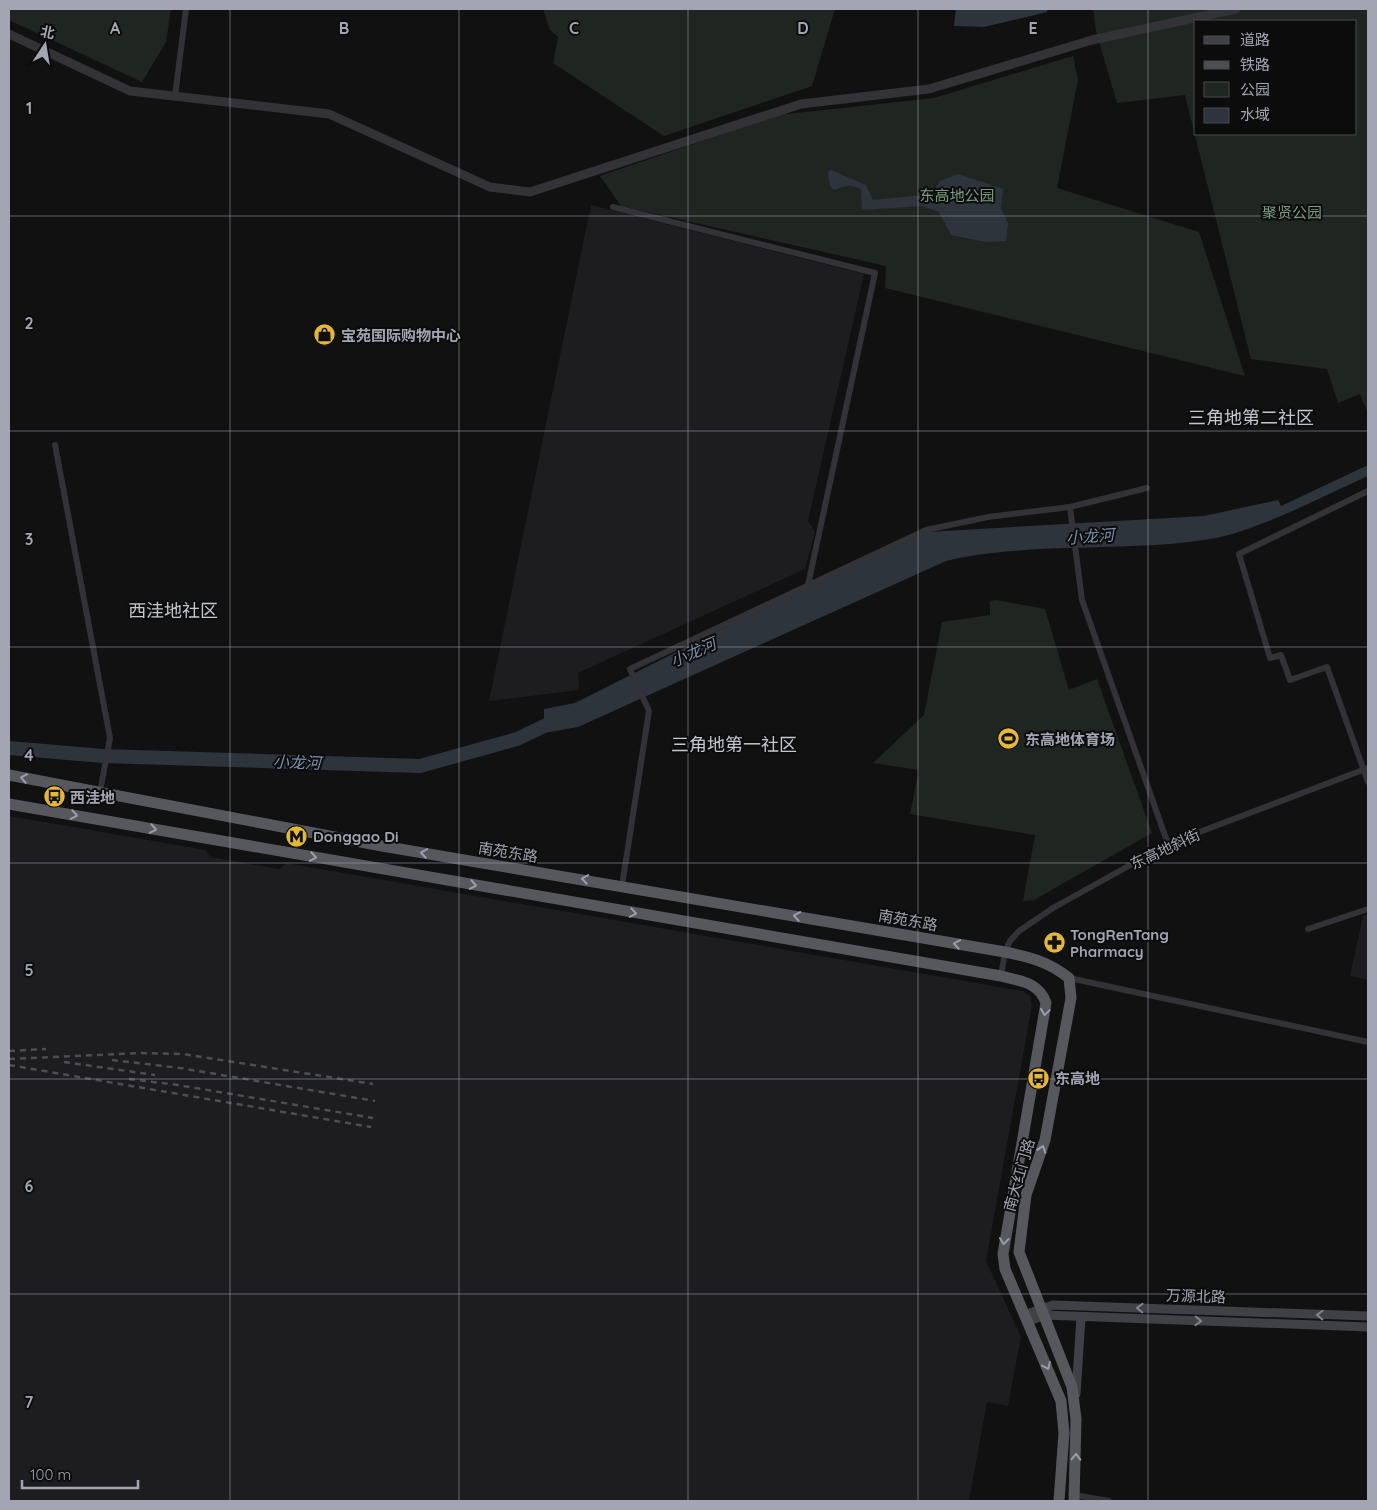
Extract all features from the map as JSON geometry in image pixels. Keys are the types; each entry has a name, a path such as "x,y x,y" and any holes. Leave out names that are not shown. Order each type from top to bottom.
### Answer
{"highway":[{"name":"南苑东路","path":"9,775 382,846 1005,952"},
{"path":"9,804 1001,976"},
{"path":"1005,952 1040,960 1055,967 1068,978"},
{"name":"南大红门路","path":"1001,976 1032,984 1042,992 1046,1002 1004,1239 1005,1269 1056,1385 1064,1414 1060,1501"},
{"name":"南大红门路","path":"1068,978 1071,998 1069,1017 1045,1140 1026,1195 1019,1238 1019,1252 1024,1270 1043,1311 1072,1387 1076,1420 1074,1498"}],"main road":[{"name":"万源北路","path":"1043,1311 1053,1305 1368,1316"},
{"path":"1026,1319 1043,1311"},
{"name":"万源北路","path":"1043,1311 1081,1317 1368,1327"},
{"path":"1076,1420 1081,1317"}],"street":[{"path":"175,96 186,9"},
{"path":"9,34 130,91 329,114 490,187 530,192 801,104 929,89 1092,40 1236,9"},
{"path":"613,207 875,273 808,585"},
{"path":"55,445 110,738 100,792"},
{"path":"622,886 650,711 630,669 926,530 988,517 1070,507 1147,488"},
{"path":"1368,491 1239,554 1270,658 1281,655 1290,680 1327,667 1366,768 1368,782"},
{"path":"1070,507 1076,566 1082,600 1168,844"},
{"name":"东高地斜街","path":"1001,976 1005,952 1019,931 1053,908 1168,844 1366,768"},
{"path":"1308,929 1368,909"},
{"path":"1068,978 1368,1042"},
{"path":"1074,1498 1109,1501"}],"shaded area":[{"path":"591,205 864,274 808,521 815,532 805,569 578,673 579,690 489,701"},
{"path":"9,816 206,850 210,857 280,869 286,863 1023,991 1030,996 1032,1005 986,1261 1021,1337 1008,1406 987,1402 969,1501 9,1501"},
{"path":"1368,914 1368,980 1350,976 1363,916"}],"green space":[{"path":"9,9 171,9 166,42 142,82 9,20"},
{"path":"543,9 835,9 812,86 664,136 553,63 558,37 550,30"},
{"name":"聚贤公园","path":"1093,9 1368,9 1368,413 1360,394 1338,403 1327,369 1251,359 1195,135 1357,135 1357,20 1194,20 1194,131 1185,95 1117,103 1096,31"},
{"name":"东高地公园","path":"1073,56 1078,80 1057,188 1199,232 1245,376 885,288 886,266 621,206 600,176 778,115 934,98"},
{"name":"东高地体育场","path":"997,600 1045,609 1069,690 1097,679 1152,833 1034,900 1023,901 1035,835 910,814 919,770 873,763 924,715 942,622 990,615 990,601"}],"water":[{"path":"956,9 1047,9 1047,12 984,27 954,26"},
{"path":"831,170 866,185 873,200 932,194 940,181 958,174 1003,189 1001,208 1008,223 1006,241 986,242 951,235 939,212 922,206 862,210 861,189 849,185 834,190 830,186 828,172"},
{"path":"1368,465 1368,476 1269,521 1229,535 1145,546 1010,551 946,561 578,727 544,733 544,709 575,703 738,621 927,532 1204,516 1278,500 1281,506"}],"waterway":[{"name":"小龙河","path":"9,748 103,756 420,766 517,739 559,719"}],"railway":[{"path":"9,1051 46,1049"},
{"path":"9,1059 139,1053 183,1054 373,1084"},
{"path":"112,1060 180,1068 375,1101"},
{"path":"64,1062 155,1075"},
{"path":"9,1065 371,1127"},
{"path":"129,1079 178,1085 373,1118"}],"place":[{"name":"宝苑国际购物中心","path":"325,335"},
{"name":"东高地体育场","path":"1009,739"},
{"name":"西洼地","path":"54,797"},
{"name":"Donggao Di","path":"297,836"},
{"name":"TongRenTang Pharmacy","path":"1054,943"},
{"name":"东高地","path":"1039,1078"}],"district":[{"name":"三角地第二社区","path":"1251,417"},
{"name":"西洼地社区","path":"173,610"},
{"name":"三角地第一社区","path":"734,744"}]}
